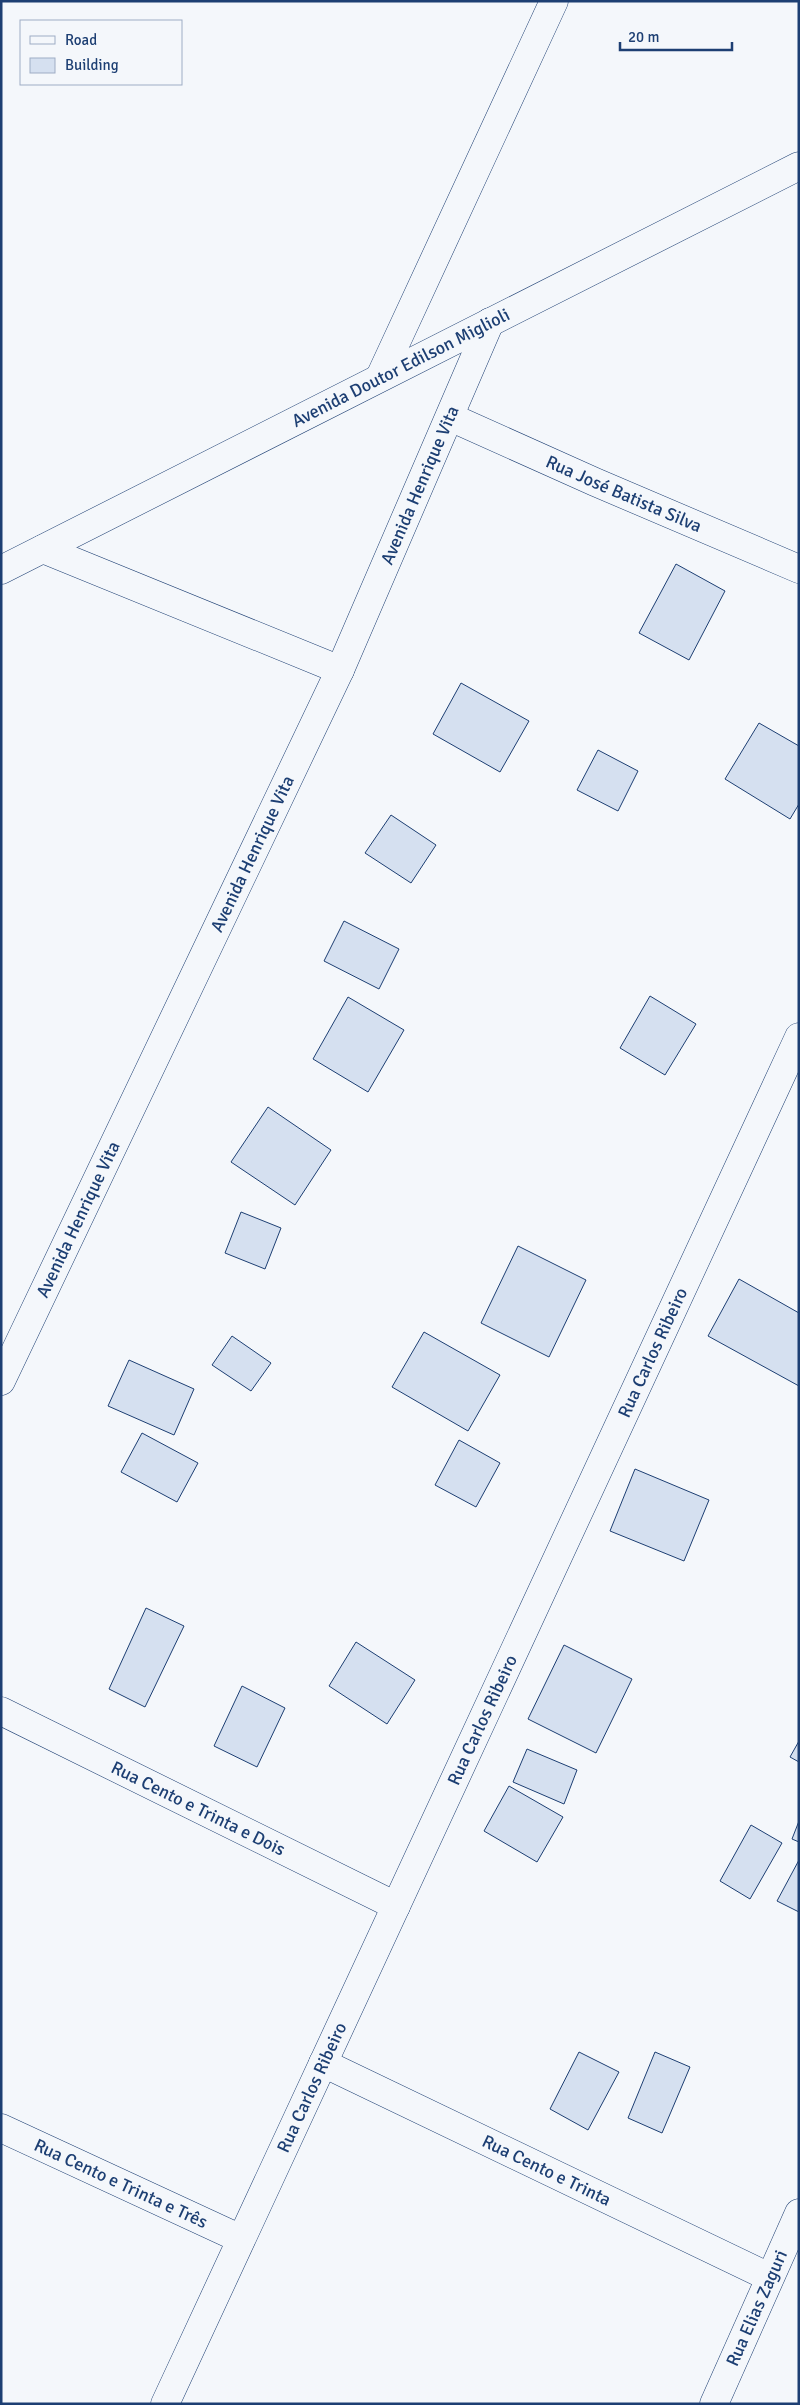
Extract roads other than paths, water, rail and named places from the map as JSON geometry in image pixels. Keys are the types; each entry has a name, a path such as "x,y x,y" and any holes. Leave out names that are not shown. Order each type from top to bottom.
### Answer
{"street":[{"path":"380,378 554,1"},
{"name":"Avenida Doutor Edilson Miglioli","path":"1,570 799,166"},
{"name":"Avenida Henrique Vita","path":"1,1381 340,670 490,322"},
{"name":"Rua José Batista Silva","path":"450,417 595,482 799,569"},
{"path":"43,549 340,670"},
{"name":"Rua Carlos Ribeiro","path":"164,2404 799,1037"},
{"name":"Rua Cento e Trinta e Dois","path":"1,1711 396,1906"},
{"name":"Rua Cento e Trinta","path":"323,2063 769,2277"},
{"name":"Rua Cento e Trinta e Três","path":"1,2128 241,2239"},
{"name":"Rua Elias Zaguri","path":"714,2404 799,2213"}]}
